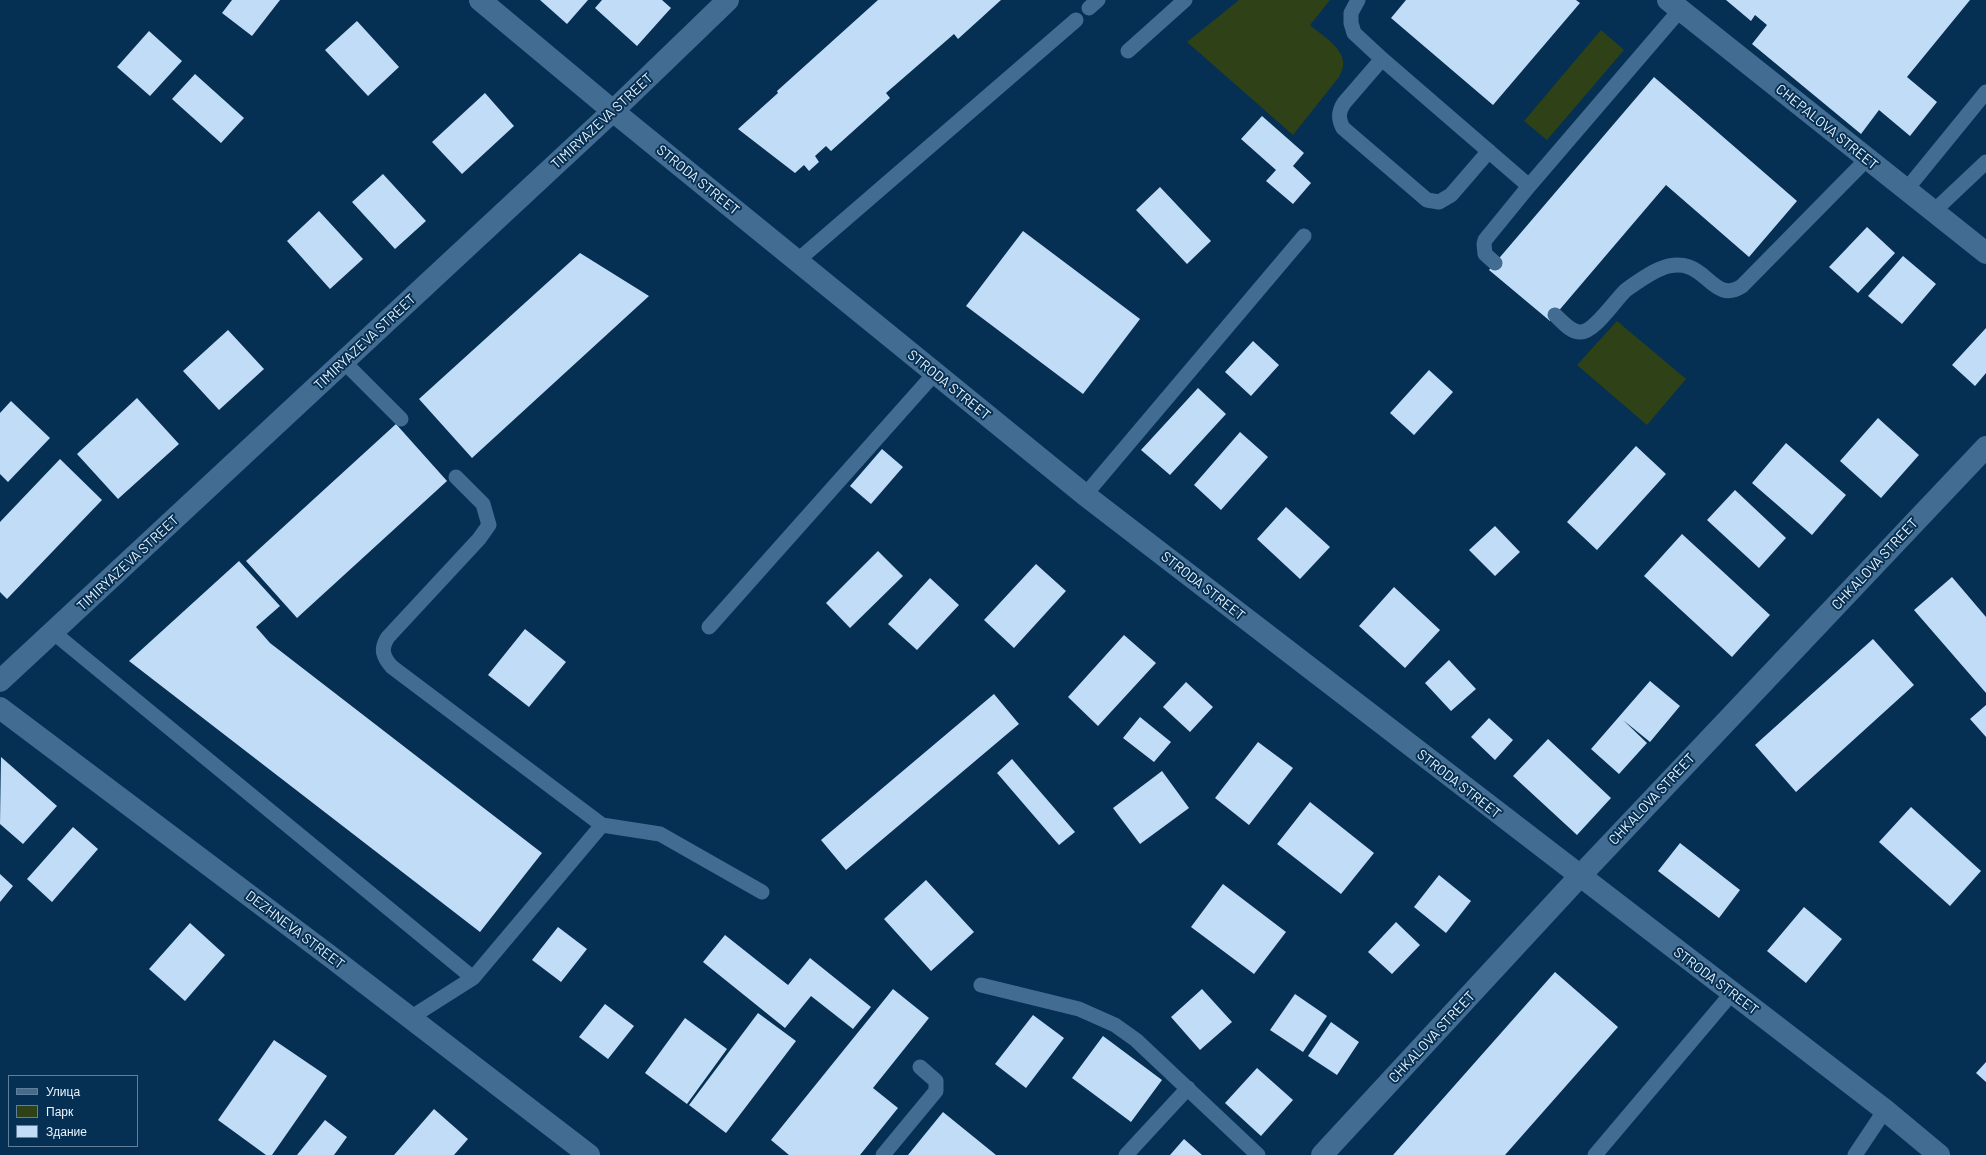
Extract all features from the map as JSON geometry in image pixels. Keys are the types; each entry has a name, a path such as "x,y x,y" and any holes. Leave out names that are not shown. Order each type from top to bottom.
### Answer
{"street":[{"name":"STRODA STREET","path":"480,0 613,111 1085,495 1885,1110 1939,1155"},
{"name":"TIMIRYAZEVA STREET","path":"0,681 54,633 613,111 728,0"},
{"name":"CHEPALOVA STREET","path":"1674,5 1986,253"},
{"name":"CHKALOVA STREET","path":"1322,1155 1580,876 1986,447"},
{"name":"DEZHNEVA STREET","path":"0,708 589,1155"}],"lane":[{"path":"1128,51 1185,0"},
{"path":"1358,0 1351,13 1351,23 1354,33 1529,186"},
{"path":"1495,263 1485,254 1485,240 1674,5"},
{"path":"797,261 1076,20"},
{"path":"1382,59 1342,106 1340,110 1340,122 1343,128 1427,200 1439,202 1451,195 1489,151"},
{"path":"1906,190 1986,92"},
{"path":"1555,315 1573,331 1579,332 1588,330 1616,300 1635,284 1661,269 1674,265 1683,265 1695,269 1723,291 1736,290 1742,286 1867,159"},
{"path":"1933,212 1986,162"},
{"path":"1085,495 1304,236"},
{"path":"344,362 401,419"},
{"path":"708,627 935,373"},
{"path":"456,477 483,504 489,525 479,539 388,637 383,652 384,658 392,667 602,825 660,834 762,892"},
{"path":"54,633 473,978"},
{"path":"410,1018 473,978 602,825"},
{"path":"981,985 1079,1009 1115,1025 1136,1040 1258,1155"},
{"path":"1595,1155 1732,993"},
{"path":"883,1155 936,1092 936,1081 920,1066"},
{"path":"1126,1155 1188,1088"},
{"path":"1855,1155 1885,1110"}],"green space":[{"path":"1239,0 1330,0 1310,25 1336,47 1341,54 1343,68 1339,77 1293,135 1187,42"},
{"path":"1601,30 1624,50 1547,140 1524,121"},
{"path":"1617,321 1686,379 1647,425 1577,365"}],"building":[{"path":"232,0 280,0 252,36 222,13"},
{"path":"540,0 588,0 567,24"},
{"path":"602,0 662,0 671,8 637,46 595,8"},
{"path":"878,0 1001,0 958,39 954,34 886,93 890,98 831,151 826,146 815,156 819,162 809,171 804,165 795,173 738,129 778,93 777,91"},
{"path":"1406,0 1576,0 1580,3 1493,105 1391,18"},
{"path":"1726,0 1970,0 1907,77 1937,102 1910,136 1879,110 1861,134 1752,44 1767,25 1755,15 1751,21"},
{"path":"357,21 399,67 368,96 325,50"},
{"path":"149,31 182,61 150,96 117,67"},
{"path":"195,74 244,118 221,143 172,99"},
{"path":"1654,77 1797,201 1749,257 1666,185 1550,321 1489,270"},
{"path":"485,93 514,126 462,174 432,142"},
{"path":"1262,116 1304,153 1293,166 1311,183 1293,204 1266,181 1276,170 1241,139"},
{"path":"383,174 426,221 395,249 352,202"},
{"path":"1160,187 1211,241 1187,264 1136,210"},
{"path":"319,211 363,259 330,289 287,241"},
{"path":"1867,227 1895,253 1858,293 1829,267"},
{"path":"1023,231 1140,319 1083,394 966,306"},
{"path":"580,253 649,296 472,458 419,399"},
{"path":"1903,256 1936,284 1902,324 1868,296"},
{"path":"1986,328 1986,373 1975,386 1952,365"},
{"path":"228,330 264,369 219,410 183,371"},
{"path":"1253,341 1279,365 1251,396 1225,372"},
{"path":"1429,370 1453,392 1414,435 1390,413"},
{"path":"1198,388 1226,414 1170,475 1141,450"},
{"path":"137,398 179,444 118,499 77,454"},
{"path":"11,401 50,438 8,482 0,474 0,413"},
{"path":"1878,418 1919,455 1881,498 1840,461"},
{"path":"396,424 447,481 297,618 246,561"},
{"path":"1240,432 1268,457 1221,510 1194,485"},
{"path":"1786,443 1846,495 1812,535 1752,483"},
{"path":"1636,446 1666,474 1597,550 1567,522"},
{"path":"882,449 903,467 871,504 850,486"},
{"path":"60,459 102,500 7,599 0,592 0,522"},
{"path":"1735,490 1786,538 1759,568 1707,520"},
{"path":"1286,507 1330,547 1300,579 1257,539"},
{"path":"1495,526 1520,552 1495,576 1469,550"},
{"path":"1682,534 1770,615 1732,657 1644,576"},
{"path":"878,551 903,576 850,628 826,603"},
{"path":"239,561 280,606 256,627 270,643 542,853 480,932 129,661"},
{"path":"1036,564 1066,591 1014,648 984,620"},
{"path":"1952,577 1986,617 1986,693 1914,610"},
{"path":"930,578 959,605 917,650 888,624"},
{"path":"1394,587 1440,630 1405,668 1359,626"},
{"path":"525,629 566,662 529,707 488,675"},
{"path":"1124,635 1156,663 1098,726 1068,697"},
{"path":"1873,639 1914,685 1796,792 1755,745"},
{"path":"1449,660 1476,689 1451,711 1425,683"},
{"path":"1650,681 1680,706 1650,742 1623,720 1647,743 1619,774 1591,749"},
{"path":"1186,682 1213,707 1190,732 1163,707"},
{"path":"994,694 1019,724 846,870 821,840"},
{"path":"1986,705 1986,737 1970,719"},
{"path":"1140,717 1171,742 1154,762 1123,738"},
{"path":"1489,718 1513,740 1495,760 1471,737"},
{"path":"1548,739 1611,798 1577,835 1513,776"},
{"path":"1258,742 1293,768 1249,825 1215,798"},
{"path":"1,757 57,806 23,844 0,824"},
{"path":"1012,759 1075,832 1059,845 997,773"},
{"path":"1162,771 1189,808 1140,844 1113,808"},
{"path":"1310,802 1374,853 1341,894 1277,844"},
{"path":"1911,807 1981,871 1950,906 1879,842"},
{"path":"73,827 98,849 52,902 27,879"},
{"path":"1680,843 1740,890 1719,918 1658,871"},
{"path":"0,874 13,886 0,902"},
{"path":"1439,875 1471,901 1446,933 1414,907"},
{"path":"926,880 974,932 931,971 884,919"},
{"path":"1223,884 1286,932 1254,974 1191,927"},
{"path":"1804,907 1842,939 1806,983 1767,951"},
{"path":"1396,922 1420,945 1392,974 1368,952"},
{"path":"190,923 225,955 185,1001 149,969"},
{"path":"558,927 587,949 561,982 532,960"},
{"path":"725,935 788,985 810,958 871,1007 853,1029 811,996 785,1028 703,962"},
{"path":"1555,972 1618,1027 1505,1155 1393,1155"},
{"path":"893,989 929,1018 873,1088 898,1108 860,1155 789,1155 771,1140"},
{"path":"1202,989 1232,1022 1200,1050 1171,1017"},
{"path":"1295,994 1327,1016 1303,1052 1270,1030"},
{"path":"605,1004 634,1026 608,1059 579,1037"},
{"path":"758,1013 796,1041 726,1133 689,1105"},
{"path":"1033,1015 1064,1038 1026,1088 995,1064"},
{"path":"685,1018 727,1049 687,1104 645,1073"},
{"path":"1331,1022 1359,1042 1337,1075 1308,1056"},
{"path":"1103,1036 1162,1080 1131,1122 1072,1078"},
{"path":"274,1040 327,1076 272,1155 266,1155 218,1120"},
{"path":"1986,1062 1986,1082 1976,1073"},
{"path":"1257,1068 1293,1100 1261,1136 1225,1103"},
{"path":"434,1109 468,1139 454,1155 394,1155"},
{"path":"943,1112 996,1155 908,1155"},
{"path":"325,1120 347,1137 334,1155 297,1155"},
{"path":"1184,1139 1202,1155 1170,1155"}]}
